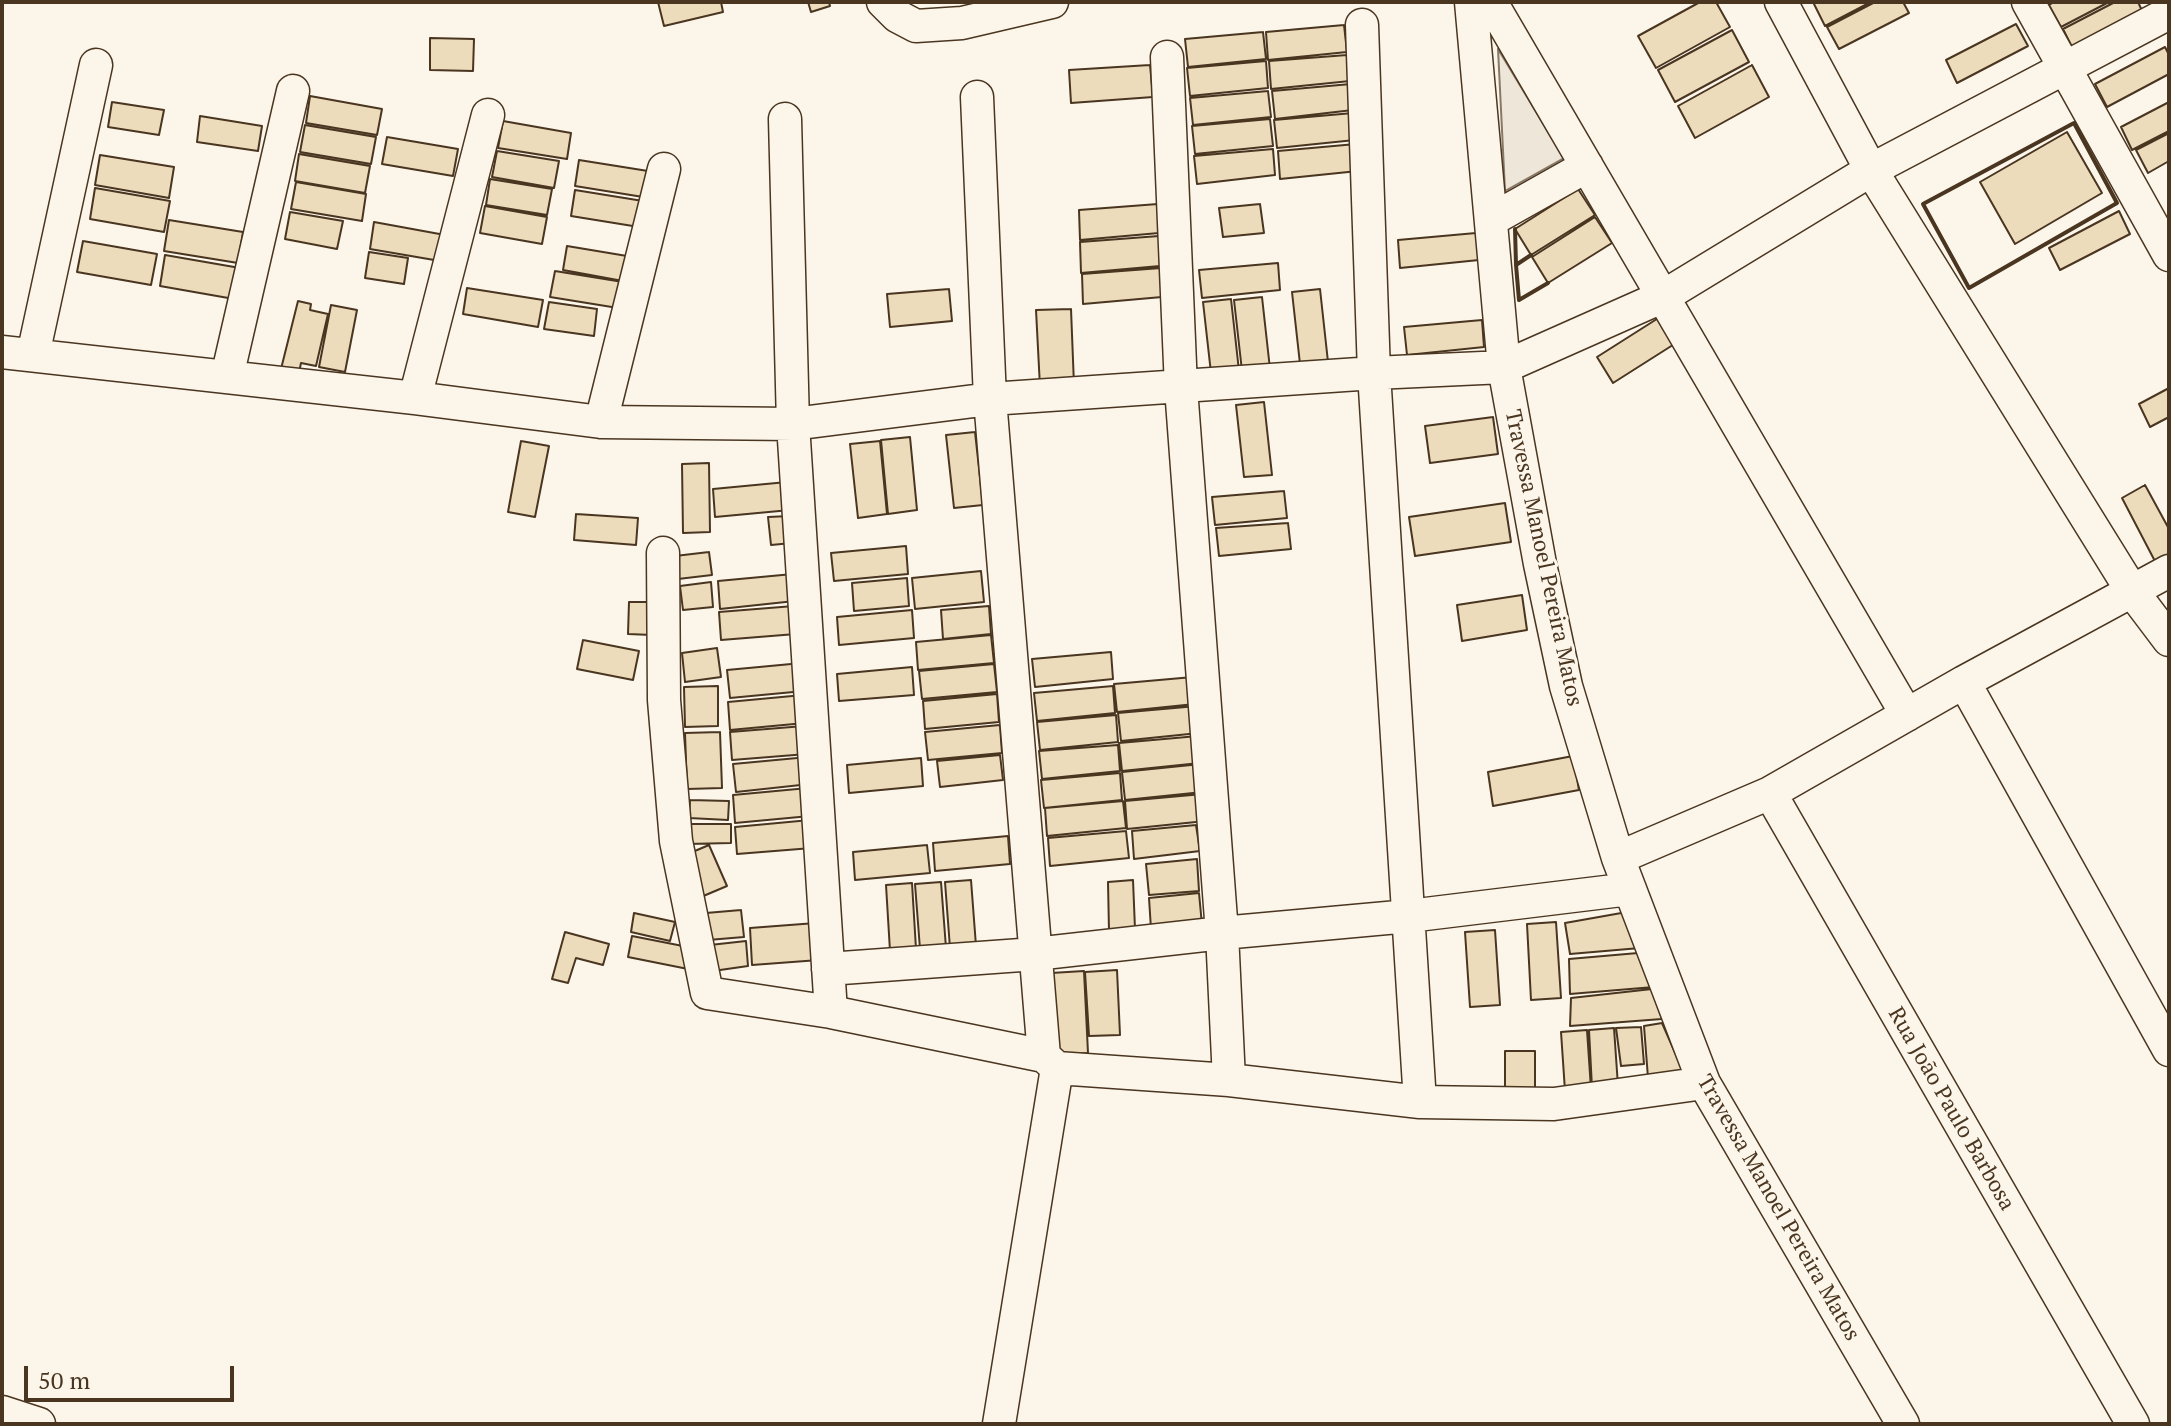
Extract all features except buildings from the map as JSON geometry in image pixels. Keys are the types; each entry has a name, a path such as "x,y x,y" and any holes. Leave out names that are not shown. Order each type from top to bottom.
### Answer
{"street":[{"path":"883,2 897,16 916,26 962,23 1052,2"},
{"name":"Travessa Manoel Pereira Matos","path":"1471,2 1504,367 1566,686 1618,858 1704,1083 1903,1424"},
{"path":"1491,2 1907,715"},
{"path":"1781,2 1871,170 2132,591 2169,640"},
{"path":"2028,2 2169,255"},
{"path":"96,65 17,353 601,422 793,424 990,399 1504,367 1664,296 1871,170 2169,13"},
{"path":"1362,25 1374,373 1420,1102"},
{"path":"1167,57 1181,388 1222,933 1229,1080"},
{"path":"227,377 293,91"},
{"path":"977,97 990,399 1035,954 1051,1062 999,1424"},
{"path":"415,398 488,115"},
{"path":"785,119 793,424 831,1012"},
{"path":"1491,220 1587,166"},
{"path":"601,422 664,169"},
{"path":"663,553 664,700 676,841 707,993 831,1012 1051,1062 1420,1102 1554,1104 1704,1083"},
{"path":"1618,858 1770,793 1964,682 2169,571"},
{"path":"1964,682 2169,1050"},
{"name":"Rua João Paulo Barbosa","path":"1770,793 2133,1424"},
{"path":"828,969 1035,954 1409,916 1630,889"},
{"path":"2,1412 39,1424"}],"shaded area":[{"path":"1498,49 1564,158 1505,191"}],"wall":[{"path":"2074,123 2117,203 1969,288 1923,204 2074,123"},
{"path":"1515,229 1516,265 1531,255"},
{"path":"1516,265 1519,300 1548,283"}]}
